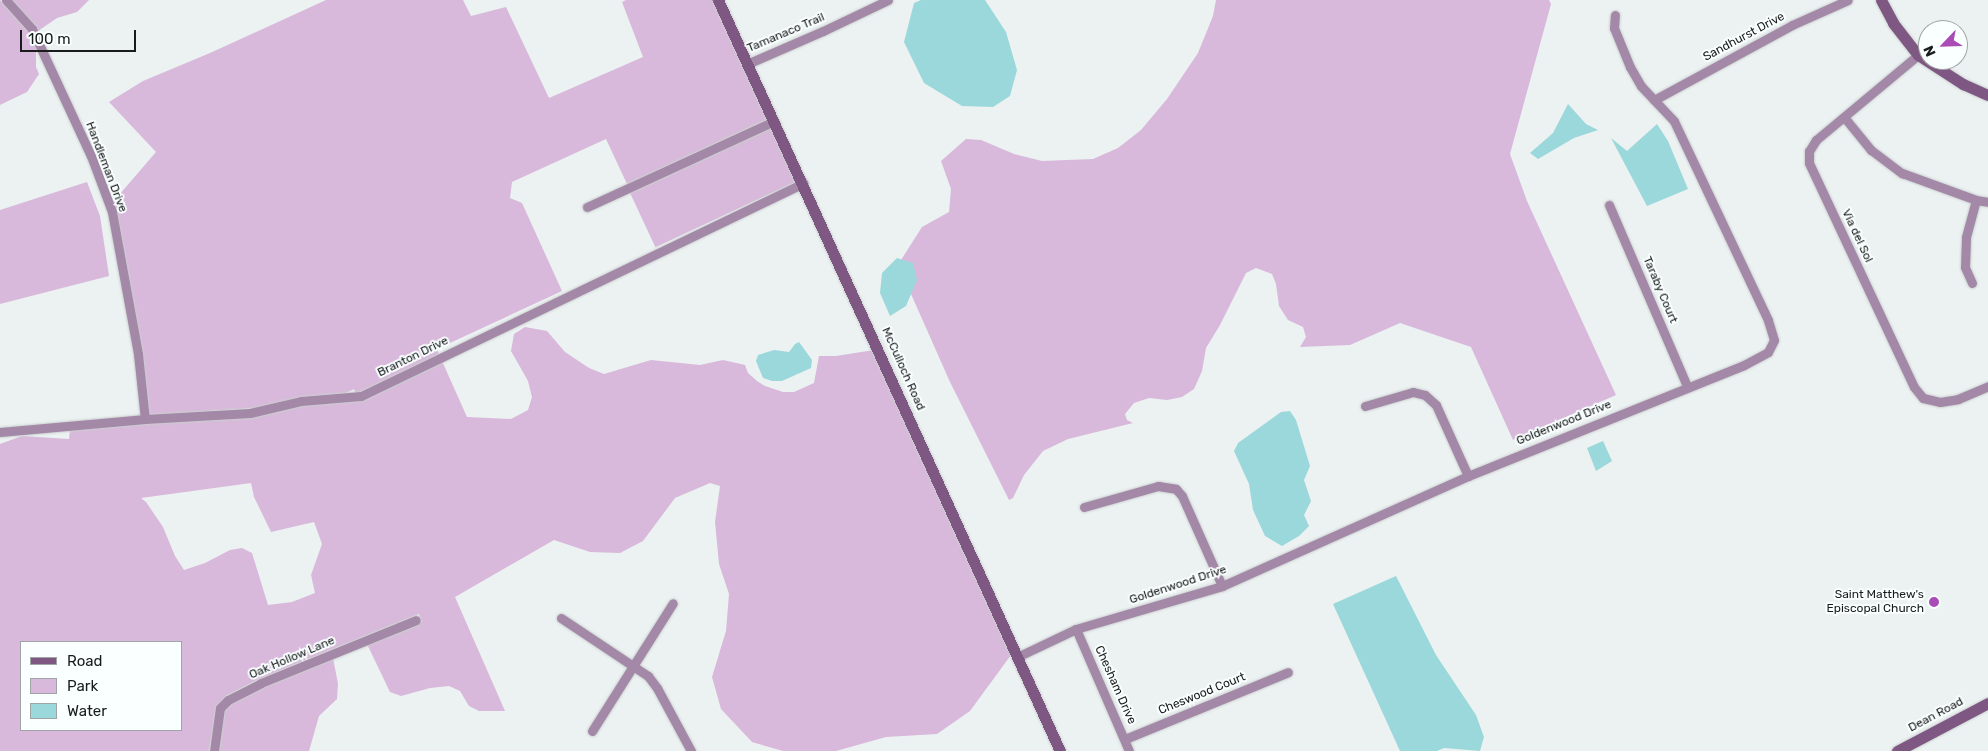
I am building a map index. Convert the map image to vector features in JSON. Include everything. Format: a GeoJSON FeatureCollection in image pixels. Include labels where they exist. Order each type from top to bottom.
{"type":"FeatureCollection","features":[{"type":"Feature","properties":{"kind":"street","name":"Handleman Drive"},"geometry":{"type":"LineString","coordinates":[[6,0],[32,29],[91,156],[112,212],[138,354],[145,419]]}},
{"type":"Feature","properties":{"kind":"street","name":"McCulloch Road"},"geometry":{"type":"LineString","coordinates":[[718,0],[803,183],[1060,751]]}},
{"type":"Feature","properties":{"kind":"street","name":"Tamanaco Trail"},"geometry":{"type":"LineString","coordinates":[[747,64],[823,32],[888,0]]}},
{"type":"Feature","properties":{"kind":"street","name":"Sandhurst Drive"},"geometry":{"type":"LineString","coordinates":[[1654,100],[1792,25],[1848,0]]}},
{"type":"Feature","properties":{"kind":"street"},"geometry":{"type":"LineString","coordinates":[[1881,0],[1894,23],[1918,55]]}},
{"type":"Feature","properties":{"kind":"street","name":"Goldenwood Drive"},"geometry":{"type":"LineString","coordinates":[[1017,656],[1076,629],[1222,586],[1468,476],[1687,386],[1744,365],[1768,352],[1774,340],[1768,320],[1674,121],[1641,86],[1630,67],[1614,28],[1614,15]]}},
{"type":"Feature","properties":{"kind":"street","name":"Via del Sol"},"geometry":{"type":"LineString","coordinates":[[1918,55],[1816,140],[1809,151],[1809,163],[1914,387],[1924,398],[1940,402],[1958,399],[1988,386]]}},
{"type":"Feature","properties":{"kind":"street"},"geometry":{"type":"LineString","coordinates":[[1941,70],[1963,84],[1988,94]]}},
{"type":"Feature","properties":{"kind":"street"},"geometry":{"type":"LineString","coordinates":[[1844,117],[1871,150],[1902,173],[1976,200],[1988,202]]}},
{"type":"Feature","properties":{"kind":"street"},"geometry":{"type":"LineString","coordinates":[[587,207],[774,121]]}},
{"type":"Feature","properties":{"kind":"street","name":"Branton Drive"},"geometry":{"type":"LineString","coordinates":[[0,432],[145,419],[250,413],[301,401],[361,396],[803,183]]}},
{"type":"Feature","properties":{"kind":"street"},"geometry":{"type":"LineString","coordinates":[[1972,283],[1965,267],[1966,237],[1976,200]]}},
{"type":"Feature","properties":{"kind":"street","name":"Taraby Court"},"geometry":{"type":"LineString","coordinates":[[1609,204],[1687,386]]}},
{"type":"Feature","properties":{"kind":"street"},"geometry":{"type":"LineString","coordinates":[[1365,406],[1413,392],[1425,395],[1436,405],[1468,476]]}},
{"type":"Feature","properties":{"kind":"street"},"geometry":{"type":"LineString","coordinates":[[1084,507],[1158,486],[1176,489],[1182,496],[1222,586]]}},
{"type":"Feature","properties":{"kind":"street"},"geometry":{"type":"LineString","coordinates":[[592,731],[673,603]]}},
{"type":"Feature","properties":{"kind":"street"},"geometry":{"type":"LineString","coordinates":[[561,618],[648,676],[658,688],[691,751]]}},
{"type":"Feature","properties":{"kind":"street","name":"Oak Hollow Lane"},"geometry":{"type":"LineString","coordinates":[[214,751],[220,708],[228,700],[261,683],[416,620]]}},
{"type":"Feature","properties":{"kind":"street","name":"Chesham Drive"},"geometry":{"type":"LineString","coordinates":[[1076,629],[1129,751]]}},
{"type":"Feature","properties":{"kind":"street","name":"Cheswood Court"},"geometry":{"type":"LineString","coordinates":[[1125,739],[1288,672]]}},
{"type":"Feature","properties":{"kind":"street","name":"Dean Road"},"geometry":{"type":"LineString","coordinates":[[1897,751],[1988,703]]}},
{"type":"Feature","properties":{"kind":"green space"},"geometry":{"type":"Polygon","coordinates":[[[0,0],[28,31],[36,48],[36,67],[39,74],[27,92],[0,105],[0,0]]]}},
{"type":"Feature","properties":{"kind":"green space"},"geometry":{"type":"Polygon","coordinates":[[[12,0],[89,0],[77,12],[57,18],[38,31],[12,0]]]}},
{"type":"Feature","properties":{"kind":"green space"},"geometry":{"type":"Polygon","coordinates":[[[326,0],[463,0],[471,16],[506,7],[549,98],[643,57],[622,2],[626,0],[713,0],[768,119],[627,184],[606,139],[512,182],[510,198],[522,203],[562,291],[437,349],[439,354],[360,392],[355,392],[354,389],[346,393],[300,397],[254,408],[149,415],[142,353],[113,202],[156,152],[109,102],[143,81],[210,53],[326,0]]]}},
{"type":"Feature","properties":{"kind":"green space"},"geometry":{"type":"Polygon","coordinates":[[[1216,0],[1549,0],[1551,4],[1510,154],[1527,201],[1616,395],[1513,440],[1471,347],[1400,323],[1350,345],[1300,347],[1306,337],[1303,327],[1288,320],[1279,306],[1276,284],[1272,274],[1256,268],[1246,273],[1220,325],[1206,348],[1202,371],[1194,389],[1182,397],[1167,400],[1149,398],[1134,403],[1125,414],[1127,420],[1133,423],[1068,439],[1043,451],[1024,475],[1013,498],[1009,500],[950,382],[907,285],[901,260],[922,227],[949,212],[951,189],[941,161],[966,139],[981,140],[1014,154],[1042,161],[1093,159],[1118,148],[1141,130],[1167,99],[1198,53],[1213,16],[1216,0]]]}},
{"type":"Feature","properties":{"kind":"green space"},"geometry":{"type":"Polygon","coordinates":[[[771,126],[797,181],[655,247],[630,192],[771,126]]]}},
{"type":"Feature","properties":{"kind":"green space"},"geometry":{"type":"Polygon","coordinates":[[[87,182],[100,216],[109,276],[0,304],[0,210],[87,182]]]}},
{"type":"Feature","properties":{"kind":"green space"},"geometry":{"type":"Polygon","coordinates":[[[525,327],[547,331],[565,352],[589,368],[604,374],[651,360],[700,365],[723,360],[745,365],[748,373],[765,386],[783,392],[794,392],[814,383],[819,356],[836,356],[874,350],[1011,655],[970,711],[937,734],[886,737],[836,751],[783,751],[752,742],[721,709],[712,677],[726,631],[729,594],[719,564],[715,522],[720,486],[710,483],[675,498],[643,541],[620,553],[590,552],[554,540],[455,597],[505,711],[479,711],[469,706],[460,691],[449,686],[430,688],[401,696],[390,692],[367,644],[422,622],[419,614],[259,679],[226,696],[213,730],[209,751],[0,751],[0,444],[22,436],[69,439],[70,430],[361,400],[442,361],[467,417],[511,419],[528,410],[532,397],[528,381],[511,351],[514,334],[525,327]],[[251,483],[141,498],[146,502],[163,527],[175,556],[184,570],[205,563],[230,550],[242,548],[252,553],[268,605],[292,602],[315,593],[311,575],[322,544],[314,522],[271,532],[254,497],[251,483]]]}},
{"type":"Feature","properties":{"kind":"green space"},"geometry":{"type":"Polygon","coordinates":[[[333,658],[338,684],[337,699],[319,716],[309,751],[218,751],[225,709],[231,703],[263,686],[333,658]]]}},
{"type":"Feature","properties":{"kind":"water"},"geometry":{"type":"Polygon","coordinates":[[[921,0],[985,0],[1006,32],[1017,70],[1010,96],[993,107],[962,106],[924,83],[904,42],[914,3],[921,0]]]}},
{"type":"Feature","properties":{"kind":"water"},"geometry":{"type":"Polygon","coordinates":[[[1568,104],[1586,124],[1598,130],[1574,138],[1538,159],[1530,153],[1553,133],[1568,104]]]}},
{"type":"Feature","properties":{"kind":"water"},"geometry":{"type":"Polygon","coordinates":[[[1657,124],[1668,141],[1688,189],[1647,206],[1611,138],[1627,151],[1657,124]]]}},
{"type":"Feature","properties":{"kind":"water"},"geometry":{"type":"Polygon","coordinates":[[[897,258],[913,263],[917,280],[906,306],[890,316],[880,293],[882,273],[897,258]]]}},
{"type":"Feature","properties":{"kind":"water"},"geometry":{"type":"Polygon","coordinates":[[[799,342],[812,360],[811,368],[782,381],[772,381],[763,378],[756,361],[758,355],[774,350],[789,352],[799,342]]]}},
{"type":"Feature","properties":{"kind":"water"},"geometry":{"type":"Polygon","coordinates":[[[1290,411],[1296,420],[1310,466],[1304,480],[1311,501],[1304,515],[1309,526],[1299,536],[1282,546],[1265,536],[1253,510],[1249,484],[1234,451],[1238,443],[1281,412],[1290,411]]]}},
{"type":"Feature","properties":{"kind":"water"},"geometry":{"type":"Polygon","coordinates":[[[1603,441],[1612,461],[1596,471],[1587,448],[1603,441]]]}},
{"type":"Feature","properties":{"kind":"water"},"geometry":{"type":"Polygon","coordinates":[[[1396,576],[1436,655],[1476,715],[1484,737],[1480,751],[1444,748],[1437,751],[1400,751],[1333,604],[1396,576]]]}},
{"type":"Feature","properties":{"kind":"place","name":"Saint Matthew's Episcopal Church"},"geometry":{"type":"Point","coordinates":[1934,602]}}]}
